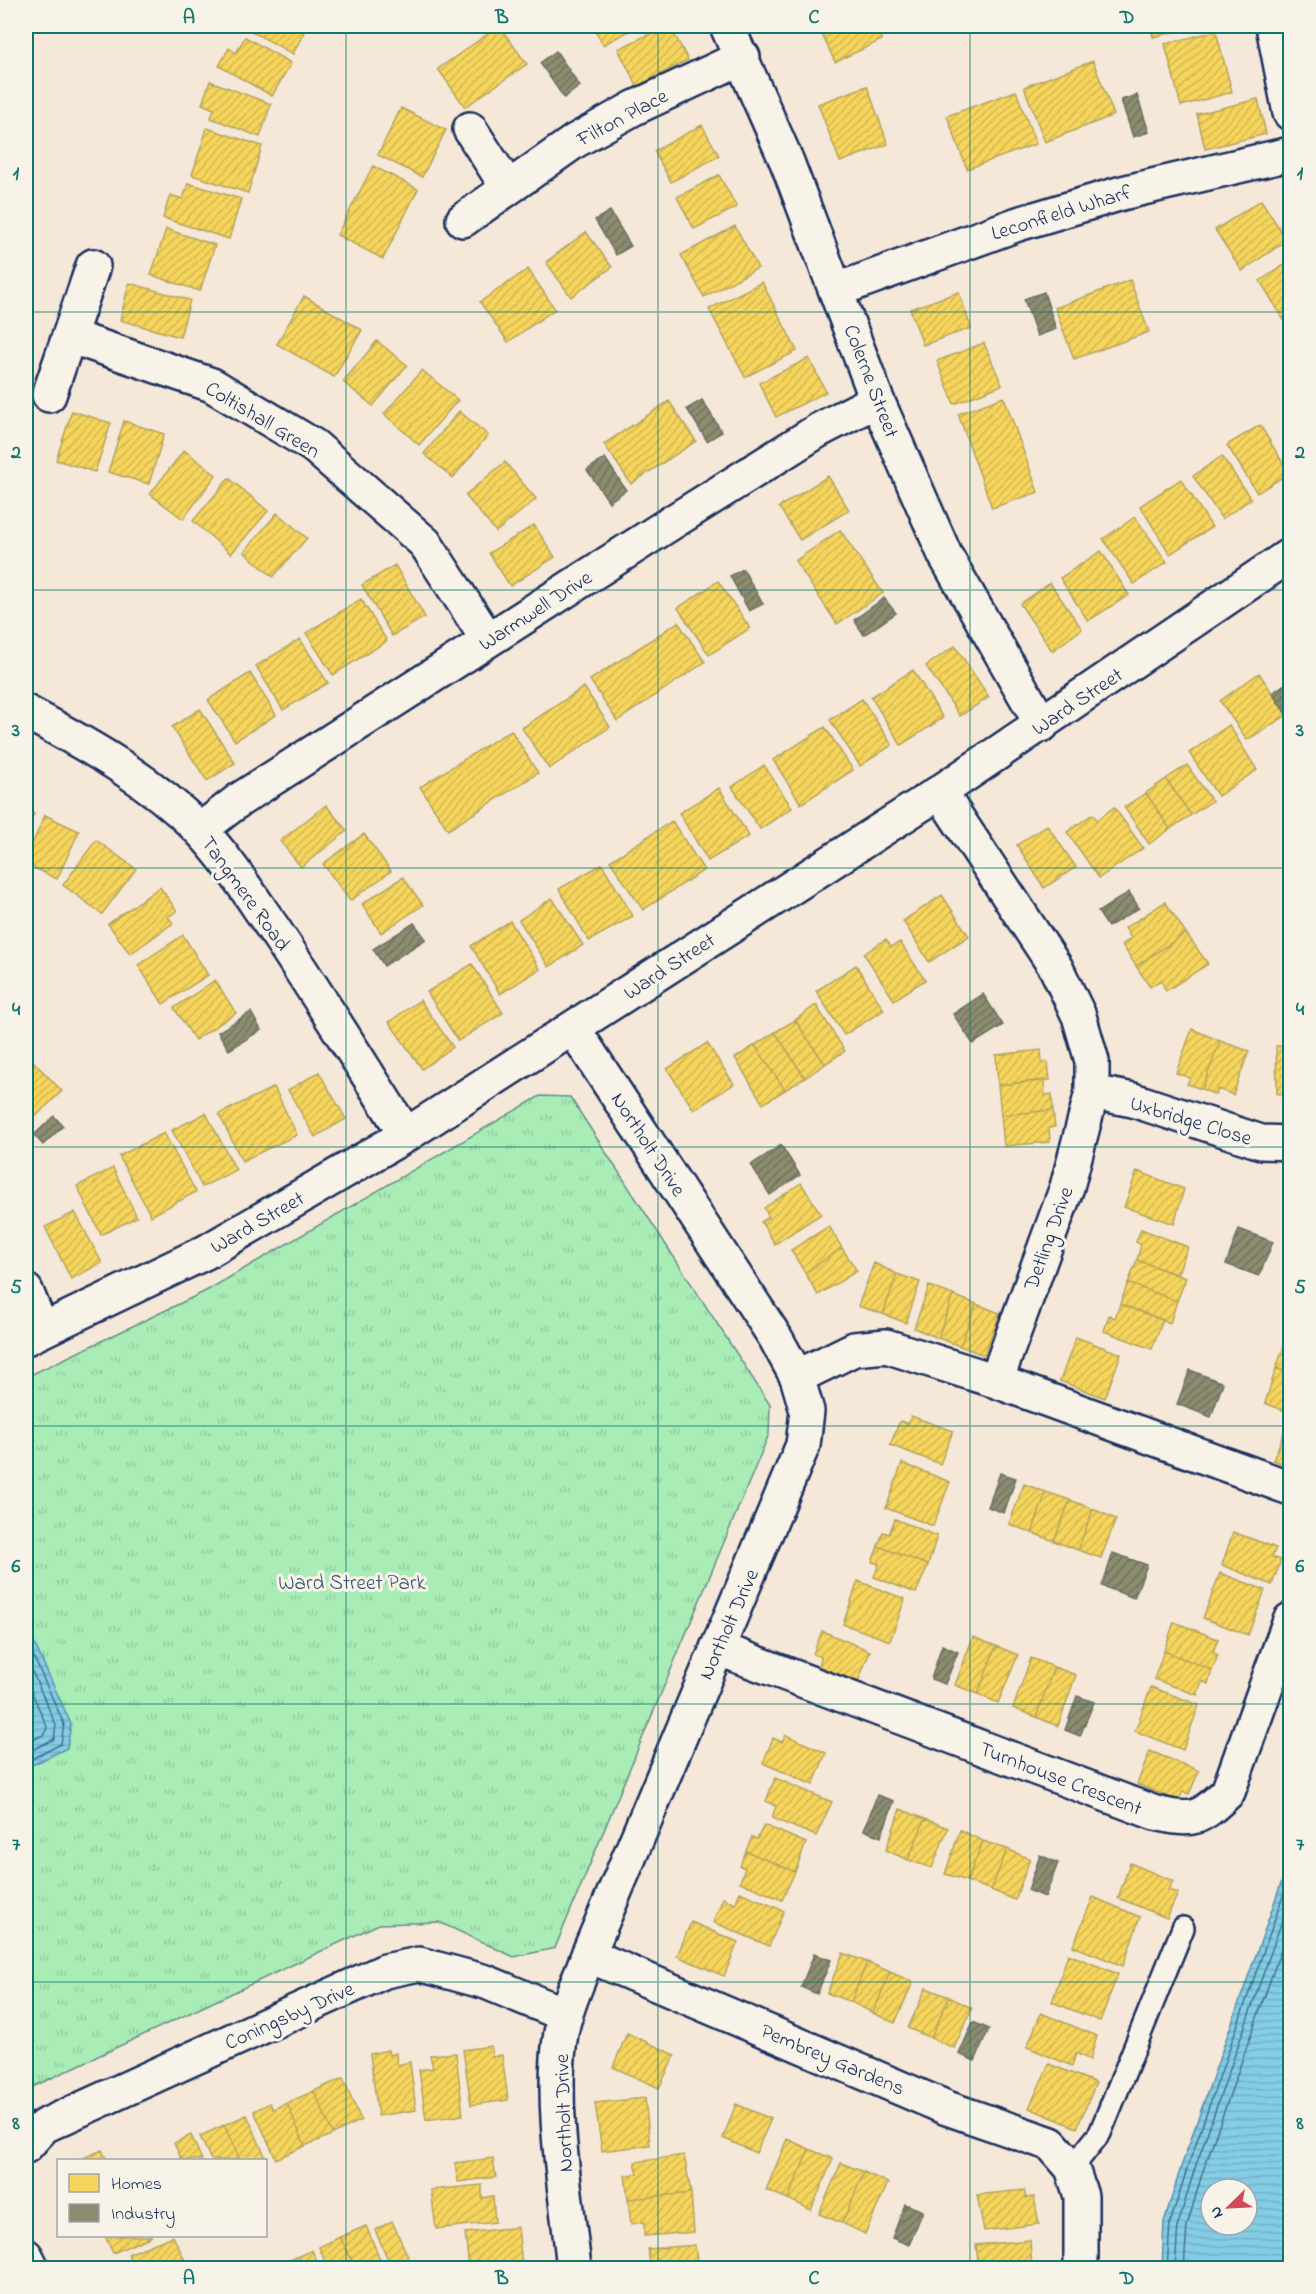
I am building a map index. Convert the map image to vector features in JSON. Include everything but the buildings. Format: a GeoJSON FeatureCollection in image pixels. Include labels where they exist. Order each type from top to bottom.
{"type":"FeatureCollection","features":[{"type":"Feature","properties":{"kind":"street","name":"Colerne Street"},"geometry":{"type":"LineString","coordinates":[[727,26],[743,57],[837,290],[878,400],[945,555],[1042,725]]}},
{"type":"Feature","properties":{"kind":"street"},"geometry":{"type":"LineString","coordinates":[[1273,26],[1290,113]]}},
{"type":"Feature","properties":{"kind":"street","name":"Filton Place"},"geometry":{"type":"LineString","coordinates":[[463,220],[575,141],[634,108],[743,57]]}},
{"type":"Feature","properties":{"kind":"street"},"geometry":{"type":"LineString","coordinates":[[470,129],[508,188]]}},
{"type":"Feature","properties":{"kind":"street","name":"Leconfield Wharf"},"geometry":{"type":"LineString","coordinates":[[837,290],[1018,224],[1122,193],[1290,154]]}},
{"type":"Feature","properties":{"kind":"street"},"geometry":{"type":"LineString","coordinates":[[49,395],[93,266]]}},
{"type":"Feature","properties":{"kind":"street","name":"Coltishall Green"},"geometry":{"type":"LineString","coordinates":[[69,336],[212,385],[314,446],[425,543],[488,640]]}},
{"type":"Feature","properties":{"kind":"street","name":"Warmwell Drive"},"geometry":{"type":"LineString","coordinates":[[200,830],[239,800],[819,430],[878,400]]}},
{"type":"Feature","properties":{"kind":"street","name":"Ward Street"},"geometry":{"type":"LineString","coordinates":[[34,1334],[206,1252],[406,1135],[940,792],[1290,555]]}},
{"type":"Feature","properties":{"kind":"street","name":"Tangmere Road"},"geometry":{"type":"LineString","coordinates":[[26,712],[81,741],[146,783],[200,830],[253,898],[406,1135]]}},
{"type":"Feature","properties":{"kind":"street","name":"Detling Drive"},"geometry":{"type":"LineString","coordinates":[[940,792],[1056,968],[1079,1016],[1092,1060],[1092,1092],[1067,1187],[996,1381]]}},
{"type":"Feature","properties":{"kind":"street","name":"Northolt Drive"},"geometry":{"type":"LineString","coordinates":[[573,1028],[775,1337],[797,1377],[807,1411],[803,1445],[588,1955],[566,2015],[561,2034],[558,2075],[560,2131],[574,2268]]}},
{"type":"Feature","properties":{"kind":"street","name":"Uxbridge Close"},"geometry":{"type":"LineString","coordinates":[[1092,1092],[1133,1100],[1261,1142],[1290,1143]]}},
{"type":"Feature","properties":{"kind":"street"},"geometry":{"type":"LineString","coordinates":[[26,1291],[34,1334]]}},
{"type":"Feature","properties":{"kind":"street"},"geometry":{"type":"LineString","coordinates":[[797,1377],[854,1348],[886,1346],[996,1381],[1290,1488]]}},
{"type":"Feature","properties":{"kind":"street","name":"Turnhouse Crescent"},"geometry":{"type":"LineString","coordinates":[[717,1648],[1155,1813],[1185,1820],[1206,1813],[1228,1792],[1290,1620]]}},
{"type":"Feature","properties":{"kind":"street","name":"Pembrey Gardens"},"geometry":{"type":"LineString","coordinates":[[588,1955],[947,2108],[1051,2144],[1072,2168],[1081,2196],[1081,2268]]}},
{"type":"Feature","properties":{"kind":"street","name":"Coningsby Drive"},"geometry":{"type":"LineString","coordinates":[[26,2146],[45,2126],[385,1971],[419,1964],[486,1982],[566,2015]]}},
{"type":"Feature","properties":{"kind":"street"},"geometry":{"type":"LineString","coordinates":[[26,2256],[32,2268]]}},
{"type":"Feature","properties":{"kind":"lane"},"geometry":{"type":"LineString","coordinates":[[1072,2168],[1100,2133],[1183,1928]]}},
{"type":"Feature","properties":{"kind":"green space","name":"Ward Street Park"},"geometry":{"type":"Polygon","coordinates":[[[540,1096],[570,1097],[770,1405],[769,1434],[555,1948],[514,1957],[439,1922],[379,1924],[26,2090],[26,1377],[206,1291],[540,1096]]]}},
{"type":"Feature","properties":{"kind":"water"},"geometry":{"type":"Polygon","coordinates":[[[26,1625],[71,1724],[67,1748],[26,1768],[26,1625]]]}},
{"type":"Feature","properties":{"kind":"water"},"geometry":{"type":"Polygon","coordinates":[[[1290,1858],[1290,2268],[1162,2268],[1164,2222],[1181,2167],[1290,1858]]]}}]}
